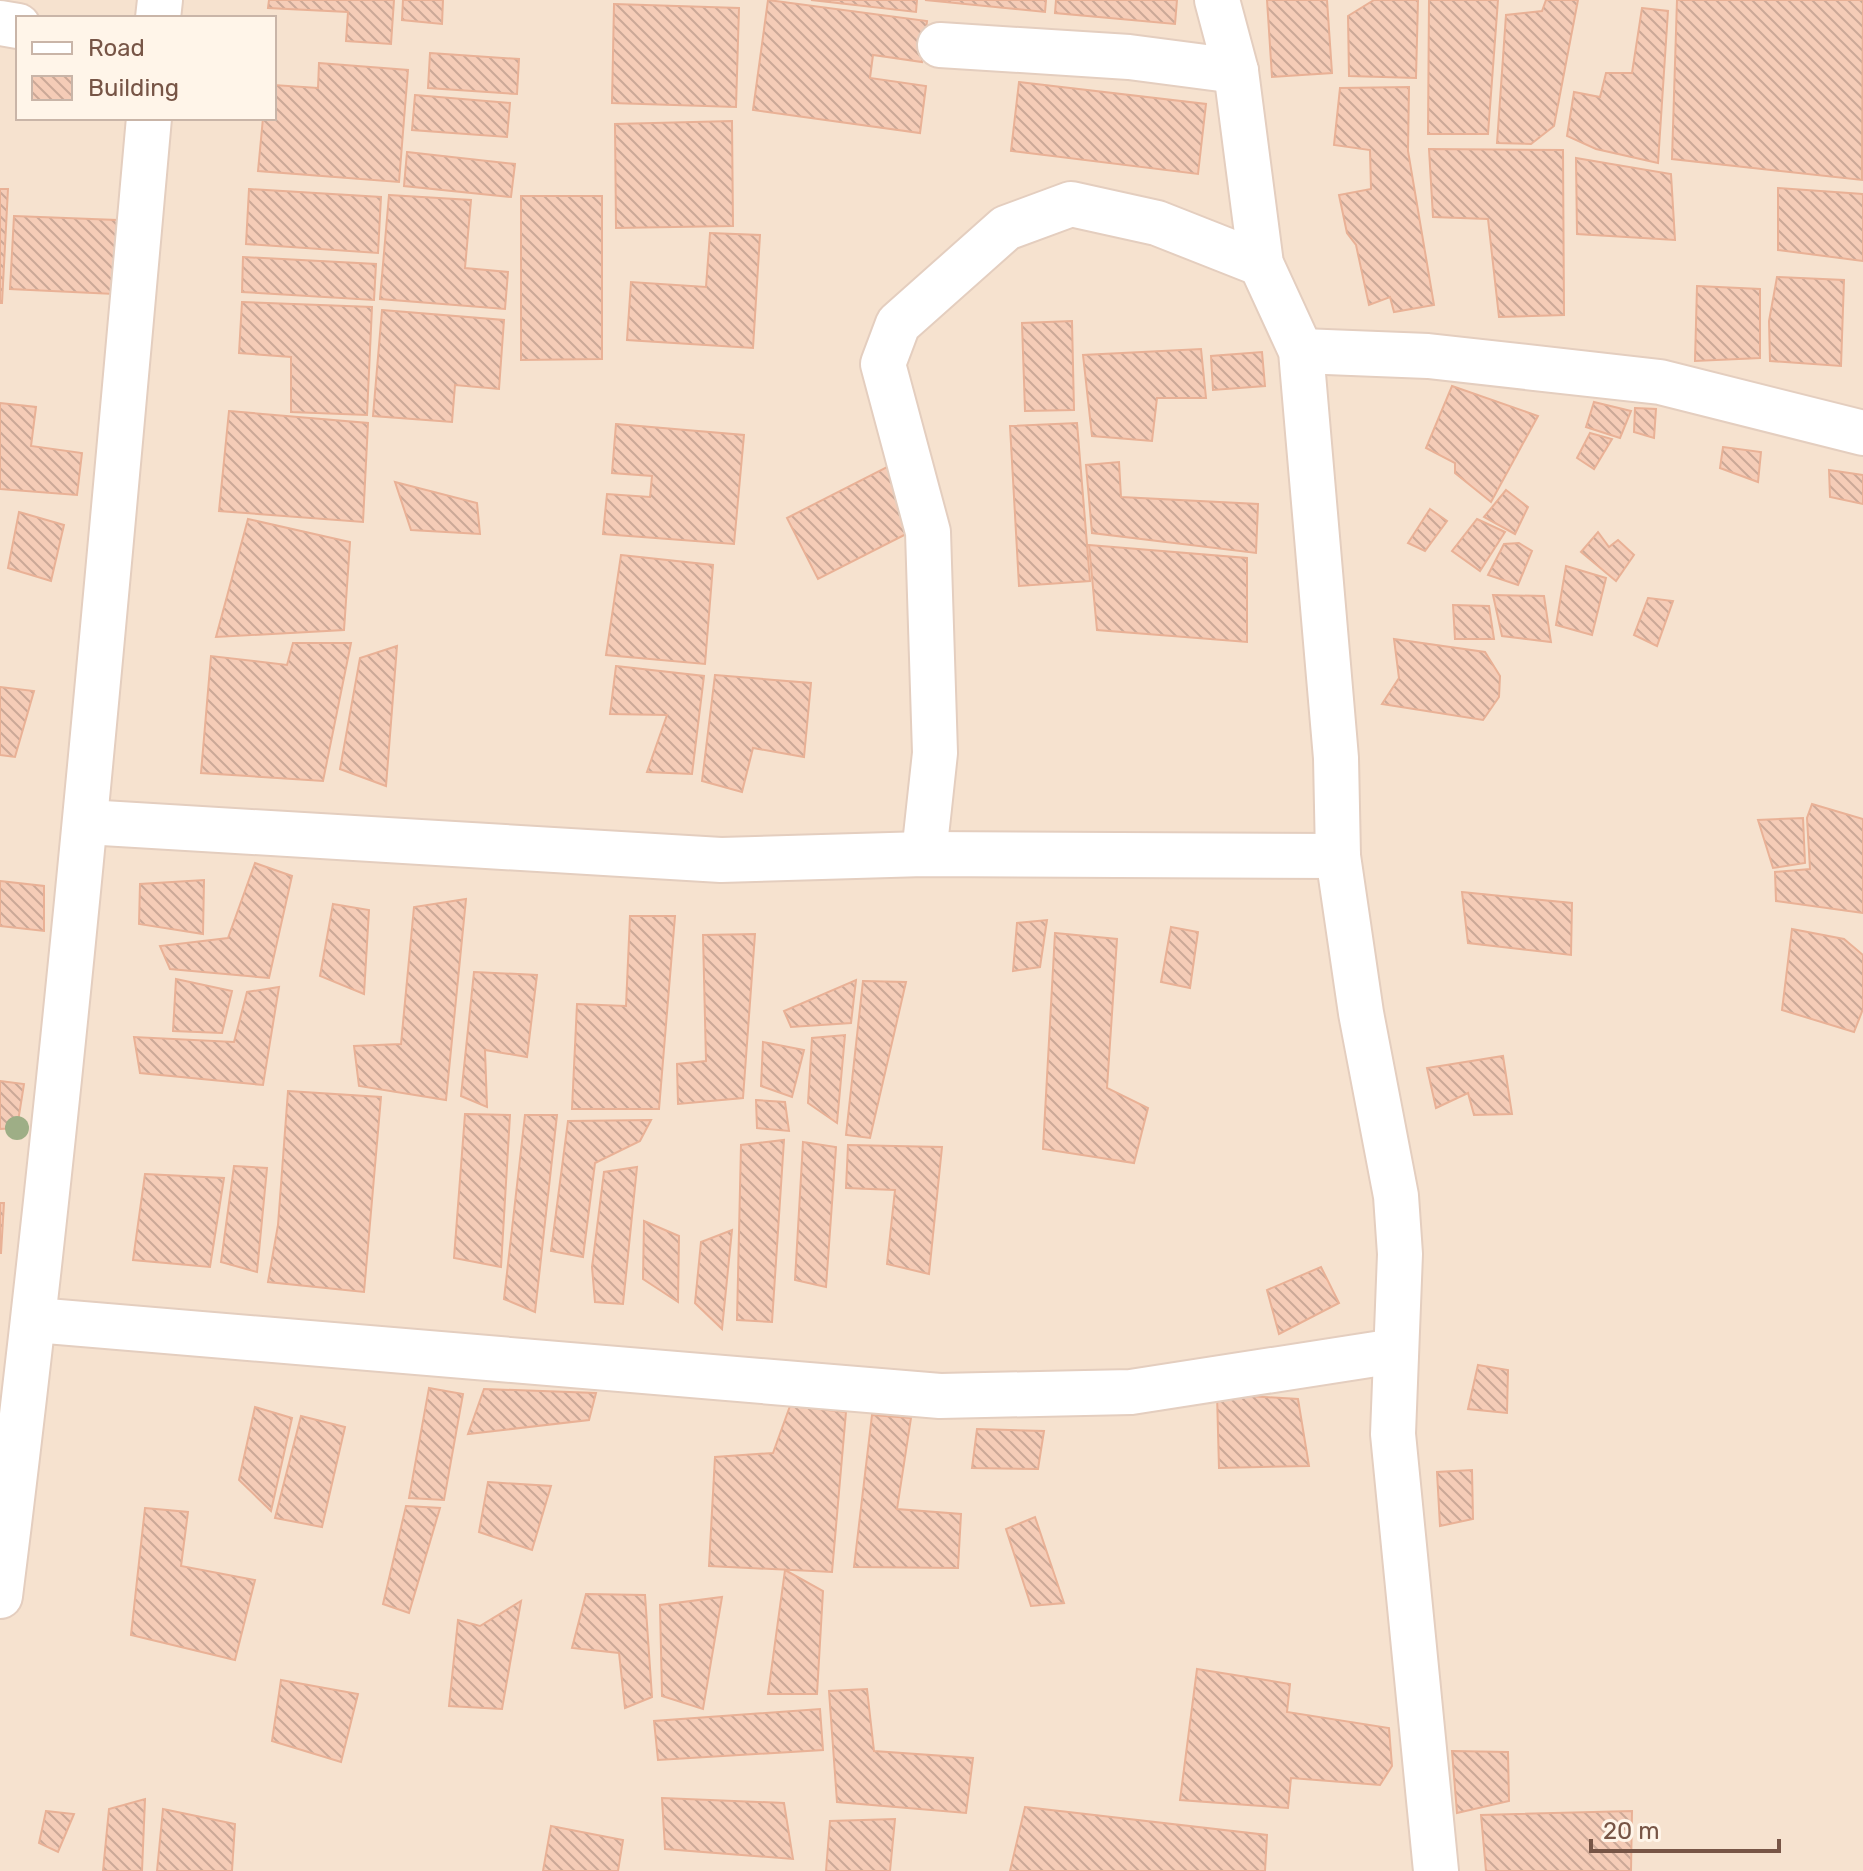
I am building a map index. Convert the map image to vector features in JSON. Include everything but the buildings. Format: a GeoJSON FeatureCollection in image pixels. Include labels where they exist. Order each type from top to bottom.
{"type":"FeatureCollection","features":[{"type":"Feature","properties":{"kind":"street"},"geometry":{"type":"LineString","coordinates":[[1217,0],[1236,71],[1261,264],[1301,351],[1336,758],[1338,856],[1361,1013],[1396,1196],[1400,1254],[1393,1434],[1436,1871]]}},
{"type":"Feature","properties":{"kind":"street"},"geometry":{"type":"LineString","coordinates":[[940,45],[1129,57],[1236,71]]}},
{"type":"Feature","properties":{"kind":"street"},"geometry":{"type":"LineString","coordinates":[[0,1596],[35,1320],[86,822],[149,120]]}},
{"type":"Feature","properties":{"kind":"street"},"geometry":{"type":"LineString","coordinates":[[924,854],[935,753],[928,532],[883,364],[898,324],[1006,228],[1071,204],[1157,223],[1261,264]]}},
{"type":"Feature","properties":{"kind":"street"},"geometry":{"type":"LineString","coordinates":[[1301,351],[1428,356],[1660,382],[1863,433]]}},
{"type":"Feature","properties":{"kind":"street"},"geometry":{"type":"LineString","coordinates":[[86,822],[721,860],[924,854],[1338,856]]}},
{"type":"Feature","properties":{"kind":"street"},"geometry":{"type":"LineString","coordinates":[[35,1320],[940,1396],[1131,1392],[1395,1351]]}},
{"type":"Feature","properties":{"kind":"shaded area"},"geometry":{"type":"Polygon","coordinates":[[[0,0],[1863,0],[1863,1871],[0,1871],[0,0]]]}}]}
